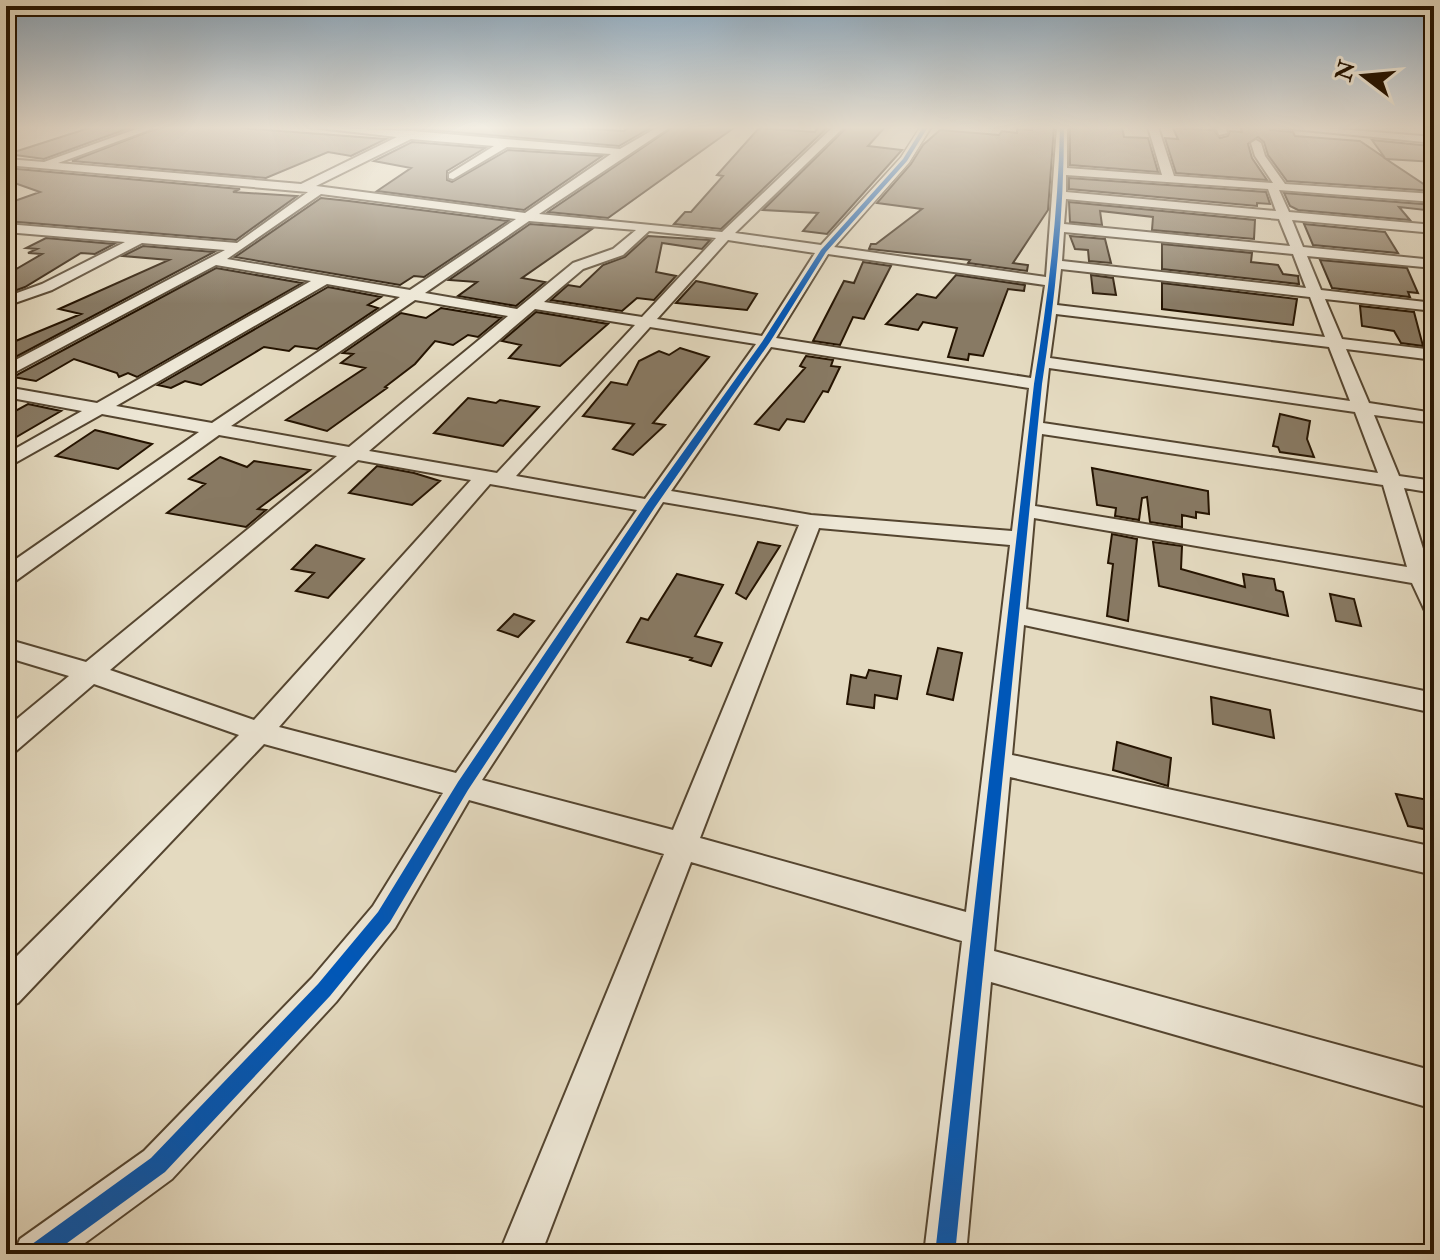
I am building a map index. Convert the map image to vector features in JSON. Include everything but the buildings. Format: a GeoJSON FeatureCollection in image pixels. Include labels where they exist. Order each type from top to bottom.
{"type":"FeatureCollection","features":[{"type":"Feature","properties":{"kind":"street"},"geometry":{"type":"LineString","coordinates":[[277,186],[529,217],[725,236],[823,251],[1434,307]]}},
{"type":"Feature","properties":{"kind":"street"},"geometry":{"type":"LineString","coordinates":[[303,188],[307,186]]}},
{"type":"Feature","properties":{"kind":"street"},"geometry":{"type":"LineString","coordinates":[[6,577],[214,430],[574,186]]}},
{"type":"Feature","properties":{"kind":"street"},"geometry":{"type":"LineString","coordinates":[[6,991],[259,732],[492,479],[648,321],[725,236],[778,186]]}},
{"type":"Feature","properties":{"kind":"street"},"geometry":{"type":"LineString","coordinates":[[35,1254],[158,1165],[324,990],[384,917],[463,786],[654,500],[766,342],[823,251],[882,186]]}},
{"type":"Feature","properties":{"kind":"street"},"geometry":{"type":"LineString","coordinates":[[945,1254],[1061,186]]}},
{"type":"Feature","properties":{"kind":"street"},"geometry":{"type":"LineString","coordinates":[[1081,186],[1284,215],[1434,229]]}},
{"type":"Feature","properties":{"kind":"street"},"geometry":{"type":"LineString","coordinates":[[1261,186],[1434,198]]}},
{"type":"Feature","properties":{"kind":"street"},"geometry":{"type":"LineString","coordinates":[[1277,187],[1284,215],[1391,480],[1427,578],[1434,607]]}},
{"type":"Feature","properties":{"kind":"street"},"geometry":{"type":"LineString","coordinates":[[6,372],[240,247],[319,190]]}},
{"type":"Feature","properties":{"kind":"street"},"geometry":{"type":"LineString","coordinates":[[6,743],[354,455],[524,309],[580,264],[618,252],[647,227]]}},
{"type":"Feature","properties":{"kind":"street"},"geometry":{"type":"LineString","coordinates":[[1056,227],[1434,264]]}},
{"type":"Feature","properties":{"kind":"street"},"geometry":{"type":"LineString","coordinates":[[6,228],[240,247]]}},
{"type":"Feature","properties":{"kind":"street"},"geometry":{"type":"LineString","coordinates":[[6,302],[47,287],[144,237]]}},
{"type":"Feature","properties":{"kind":"street"},"geometry":{"type":"LineString","coordinates":[[213,261],[415,295],[648,321],[766,342],[1434,418]]}},
{"type":"Feature","properties":{"kind":"street"},"geometry":{"type":"LineString","coordinates":[[6,462],[325,279]]}},
{"type":"Feature","properties":{"kind":"street"},"geometry":{"type":"LineString","coordinates":[[1047,308],[1434,355]]}},
{"type":"Feature","properties":{"kind":"street"},"geometry":{"type":"LineString","coordinates":[[6,392],[492,479],[811,521],[1022,539]]}},
{"type":"Feature","properties":{"kind":"street"},"geometry":{"type":"LineString","coordinates":[[1035,427],[1434,487]]}},
{"type":"Feature","properties":{"kind":"street"},"geometry":{"type":"LineString","coordinates":[[1025,510],[1427,578]]}},
{"type":"Feature","properties":{"kind":"street"},"geometry":{"type":"LineString","coordinates":[[520,1254],[811,521]]}},
{"type":"Feature","properties":{"kind":"street"},"geometry":{"type":"LineString","coordinates":[[1014,615],[1434,703]]}},
{"type":"Feature","properties":{"kind":"street"},"geometry":{"type":"LineString","coordinates":[[6,648],[91,673],[259,732],[683,846],[979,946],[1434,1090]]}},
{"type":"Feature","properties":{"kind":"street"},"geometry":{"type":"LineString","coordinates":[[999,763],[1434,861]]}},
{"type":"Feature","properties":{"kind":"cycle path"},"geometry":{"type":"LineString","coordinates":[[35,1254],[158,1165],[324,990],[384,917],[463,786],[650,506],[766,342],[823,251],[882,186]]}},
{"type":"Feature","properties":{"kind":"cycle path"},"geometry":{"type":"LineString","coordinates":[[945,1254],[1060,186]]}}]}
